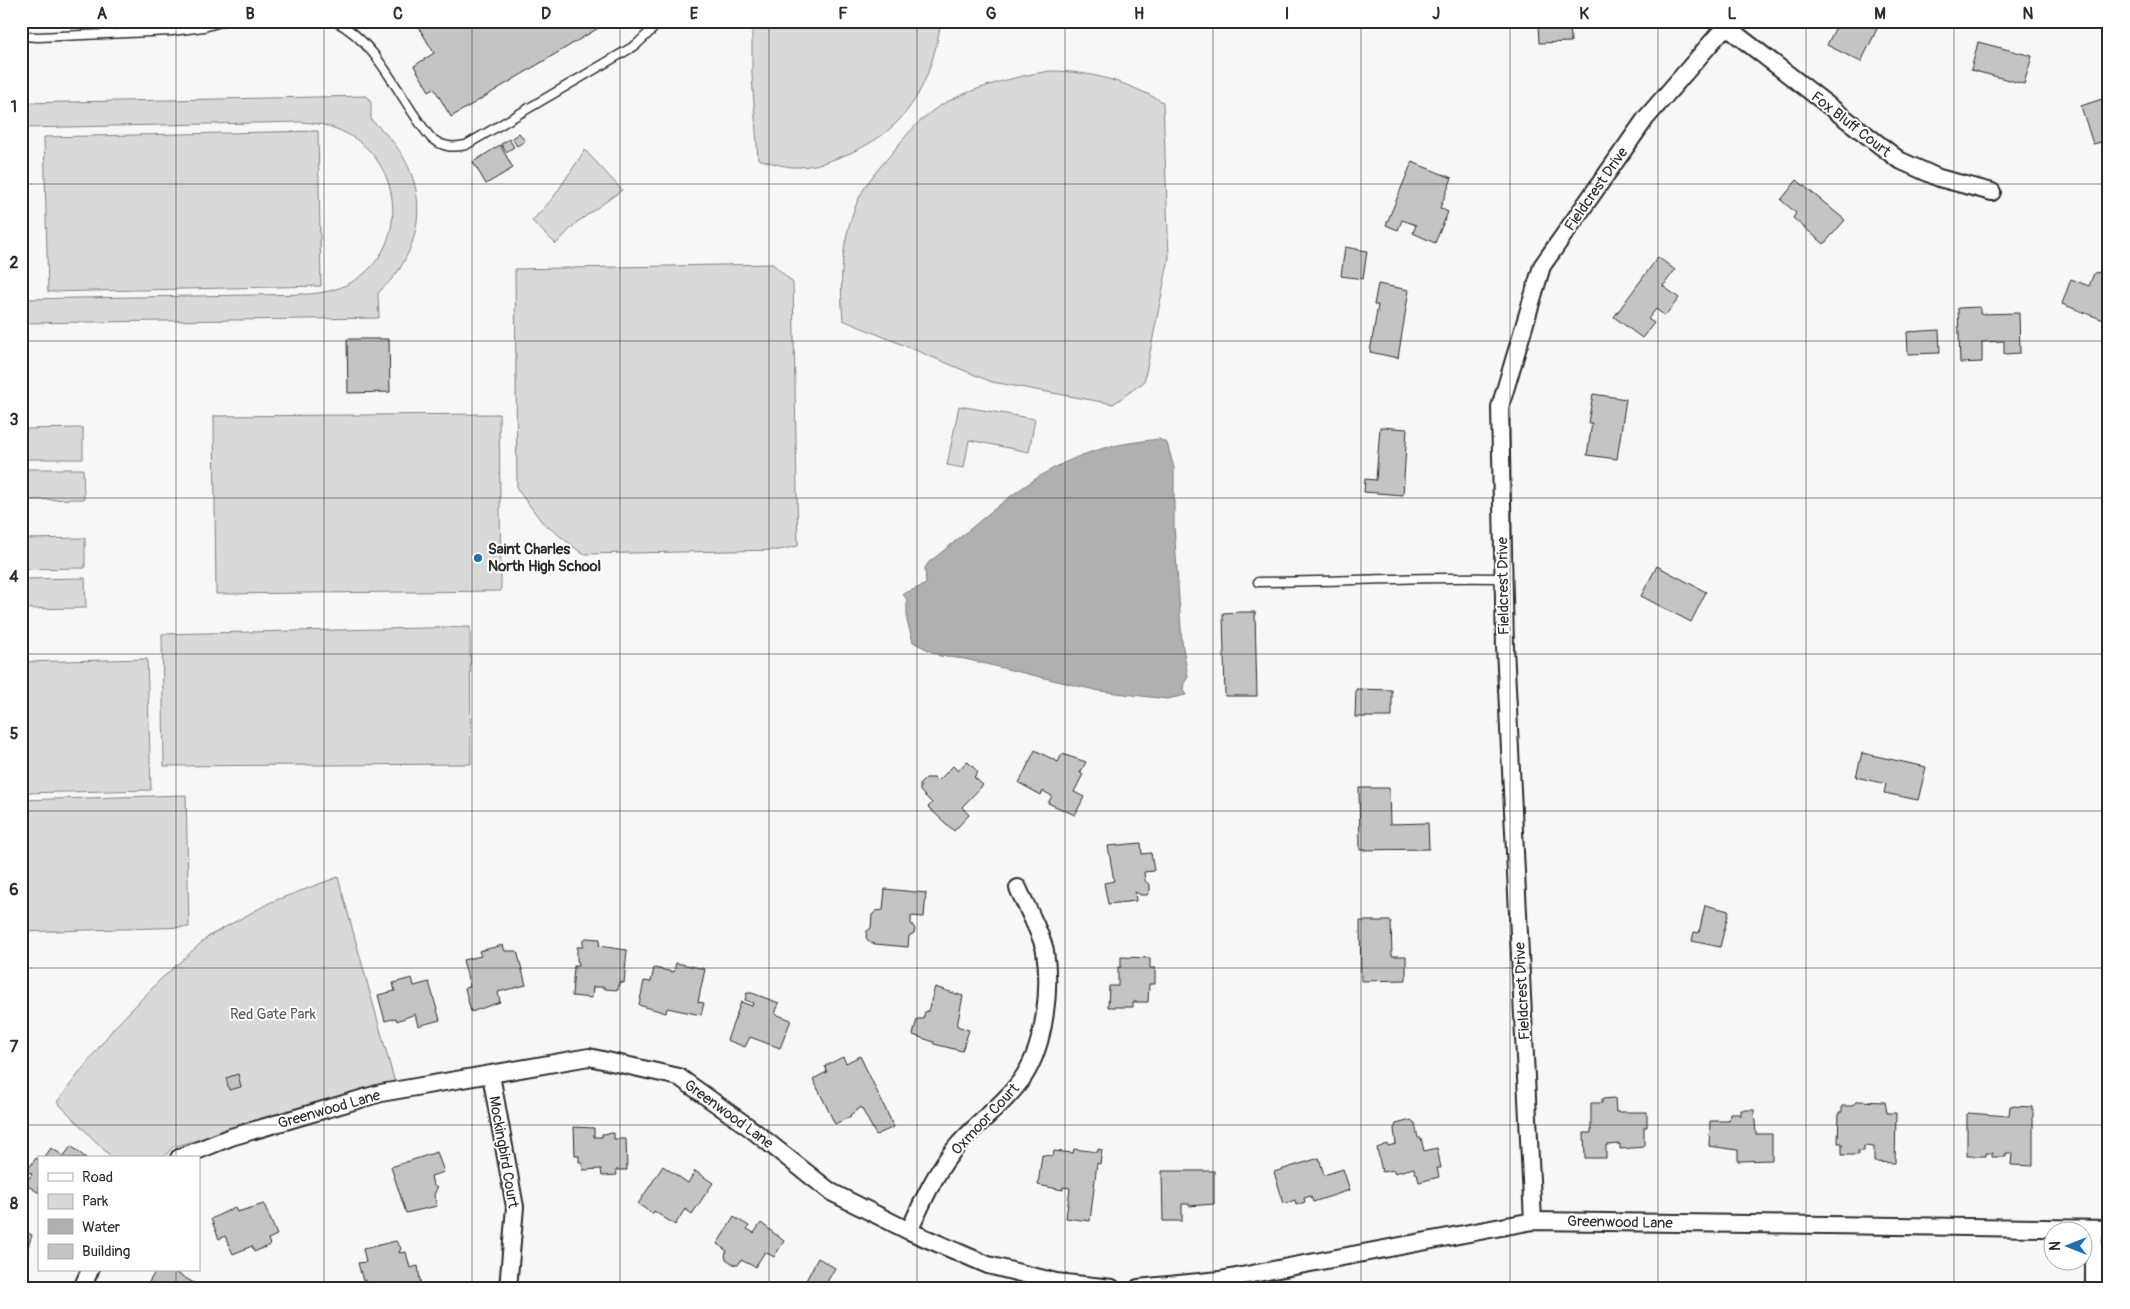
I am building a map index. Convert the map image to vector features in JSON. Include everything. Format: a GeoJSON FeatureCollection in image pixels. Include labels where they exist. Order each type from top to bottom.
{"type":"FeatureCollection","features":[{"type":"Feature","properties":{"kind":"street","name":"Fox Bluff Court"},"geometry":{"type":"LineString","coordinates":[[1725,23],[1899,160],[1939,178],[1992,192]]}},
{"type":"Feature","properties":{"kind":"street","name":"Fieldcrest Drive"},"geometry":{"type":"LineString","coordinates":[[1533,1221],[1505,656],[1500,407],[1542,266],[1646,118],[1725,23]]}},
{"type":"Feature","properties":{"kind":"street","name":"Oxmoor Court"},"geometry":{"type":"LineString","coordinates":[[909,1230],[932,1181],[958,1145],[993,1112],[1024,1076],[1040,1041],[1047,996],[1045,949],[1018,888]]}},
{"type":"Feature","properties":{"kind":"street","name":"Greenwood Lane"},"geometry":{"type":"LineString","coordinates":[[184,1156],[231,1137],[381,1093],[589,1058],[679,1077],[750,1128],[831,1192],[909,1230],[988,1265],[1056,1285],[1112,1288]]}},
{"type":"Feature","properties":{"kind":"street","name":"Mockingbird Court"},"geometry":{"type":"LineString","coordinates":[[491,1075],[516,1207],[508,1288]]}},
{"type":"Feature","properties":{"kind":"street","name":"Greenwood Lane"},"geometry":{"type":"LineString","coordinates":[[1138,1288],[1220,1280],[1533,1221],[2101,1229]]}},
{"type":"Feature","properties":{"kind":"street"},"geometry":{"type":"LineString","coordinates":[[2094,1288],[2101,1229]]}},
{"type":"Feature","properties":{"kind":"street"},"geometry":{"type":"LineString","coordinates":[[82,1288],[89,1272]]}},
{"type":"Feature","properties":{"kind":"lane"},"geometry":{"type":"LineString","coordinates":[[21,36],[38,37],[172,31],[204,27],[224,21]]}},
{"type":"Feature","properties":{"kind":"lane"},"geometry":{"type":"LineString","coordinates":[[334,21],[347,28],[369,48],[431,138],[440,145],[453,148],[466,145],[636,45],[661,21]]}},
{"type":"Feature","properties":{"kind":"lane"},"geometry":{"type":"LineString","coordinates":[[1258,582],[1328,582],[1440,576],[1503,578]]}},
{"type":"Feature","properties":{"kind":"green space"},"geometry":{"type":"Polygon","coordinates":[[[752,21],[941,21],[930,67],[922,87],[898,121],[882,135],[863,147],[840,157],[810,166],[792,167],[758,159],[752,76],[752,21]]]}},
{"type":"Feature","properties":{"kind":"green space"},"geometry":{"type":"Polygon","coordinates":[[[1050,71],[1080,73],[1108,79],[1122,83],[1163,102],[1169,258],[1144,382],[1113,404],[992,382],[843,320],[841,289],[843,256],[849,225],[860,196],[867,184],[902,140],[925,117],[950,100],[992,84],[1050,71]]]}},
{"type":"Feature","properties":{"kind":"green space"},"geometry":{"type":"Polygon","coordinates":[[[367,96],[371,103],[371,120],[387,135],[400,152],[410,170],[416,189],[418,209],[416,229],[410,250],[397,273],[378,293],[379,318],[21,323],[21,299],[309,294],[347,285],[373,265],[388,238],[393,207],[386,177],[369,150],[340,131],[301,122],[21,128],[21,103],[367,96]]]}},
{"type":"Feature","properties":{"kind":"green space"},"geometry":{"type":"Polygon","coordinates":[[[318,131],[321,286],[48,292],[44,137],[318,131]]]}},
{"type":"Feature","properties":{"kind":"green space"},"geometry":{"type":"Polygon","coordinates":[[[585,150],[622,190],[576,223],[556,244],[532,221],[553,198],[585,150]]]}},
{"type":"Feature","properties":{"kind":"green space"},"geometry":{"type":"Polygon","coordinates":[[[773,264],[793,283],[798,546],[779,550],[583,554],[542,522],[517,489],[515,269],[773,264]]]}},
{"type":"Feature","properties":{"kind":"green space"},"geometry":{"type":"Polygon","coordinates":[[[959,406],[1035,419],[1029,452],[969,440],[964,468],[947,465],[959,406]]]}},
{"type":"Feature","properties":{"kind":"green space"},"geometry":{"type":"Polygon","coordinates":[[[499,414],[501,591],[216,594],[214,416],[499,414]]]}},
{"type":"Feature","properties":{"kind":"green space"},"geometry":{"type":"Polygon","coordinates":[[[83,428],[83,459],[21,459],[21,429],[83,428]]]}},
{"type":"Feature","properties":{"kind":"green space"},"geometry":{"type":"Polygon","coordinates":[[[21,469],[83,469],[84,499],[21,500],[21,469]]]}},
{"type":"Feature","properties":{"kind":"green space"},"geometry":{"type":"Polygon","coordinates":[[[85,538],[85,568],[21,569],[21,539],[85,538]]]}},
{"type":"Feature","properties":{"kind":"green space"},"geometry":{"type":"Polygon","coordinates":[[[85,578],[86,608],[21,609],[21,579],[85,578]]]}},
{"type":"Feature","properties":{"kind":"green space"},"geometry":{"type":"Polygon","coordinates":[[[470,627],[471,764],[164,766],[162,634],[470,627]]]}},
{"type":"Feature","properties":{"kind":"green space"},"geometry":{"type":"Polygon","coordinates":[[[147,659],[151,790],[21,793],[21,662],[147,659]]]}},
{"type":"Feature","properties":{"kind":"green space"},"geometry":{"type":"Polygon","coordinates":[[[186,795],[189,927],[21,932],[21,800],[186,795]]]}},
{"type":"Feature","properties":{"kind":"green space","name":"Red Gate Park"},"geometry":{"type":"Polygon","coordinates":[[[338,877],[395,1083],[173,1147],[165,1156],[110,1156],[57,1102],[113,1029],[161,979],[209,936],[271,902],[338,877]]]}},
{"type":"Feature","properties":{"kind":"water"},"geometry":{"type":"Polygon","coordinates":[[[1159,439],[1167,443],[1174,468],[1174,526],[1182,642],[1188,677],[1184,683],[1183,690],[1186,695],[1167,699],[1099,691],[965,659],[940,656],[913,642],[907,621],[907,600],[903,594],[926,584],[925,568],[929,562],[1004,501],[1065,462],[1105,448],[1159,439]]]}},
{"type":"Feature","properties":{"kind":"building"},"geometry":{"type":"Polygon","coordinates":[[[415,21],[610,21],[451,117],[434,88],[429,91],[414,66],[434,53],[415,21]]]}},
{"type":"Feature","properties":{"kind":"building"},"geometry":{"type":"Polygon","coordinates":[[[1538,21],[1570,22],[1571,42],[1539,43],[1538,21]]]}},
{"type":"Feature","properties":{"kind":"building"},"geometry":{"type":"Polygon","coordinates":[[[1839,21],[1861,21],[1877,29],[1861,62],[1827,45],[1839,21]]]}},
{"type":"Feature","properties":{"kind":"building"},"geometry":{"type":"Polygon","coordinates":[[[1978,42],[2032,56],[2024,84],[1971,70],[1978,42]]]}},
{"type":"Feature","properties":{"kind":"building"},"geometry":{"type":"Polygon","coordinates":[[[2108,97],[2109,140],[2093,144],[2081,106],[2108,97]]]}},
{"type":"Feature","properties":{"kind":"building"},"geometry":{"type":"Polygon","coordinates":[[[519,133],[525,141],[517,146],[512,138],[519,133]]]}},
{"type":"Feature","properties":{"kind":"building"},"geometry":{"type":"Polygon","coordinates":[[[509,139],[514,147],[506,152],[501,144],[509,139]]]}},
{"type":"Feature","properties":{"kind":"building"},"geometry":{"type":"Polygon","coordinates":[[[500,145],[513,168],[486,184],[473,162],[500,145]]]}},
{"type":"Feature","properties":{"kind":"building"},"geometry":{"type":"Polygon","coordinates":[[[1412,162],[1452,178],[1440,208],[1448,212],[1435,243],[1413,233],[1416,225],[1402,220],[1398,230],[1386,225],[1412,162]]]}},
{"type":"Feature","properties":{"kind":"building"},"geometry":{"type":"Polygon","coordinates":[[[1797,180],[1845,220],[1824,244],[1793,218],[1796,213],[1781,200],[1797,180]]]}},
{"type":"Feature","properties":{"kind":"building"},"geometry":{"type":"Polygon","coordinates":[[[1345,247],[1367,251],[1363,279],[1341,276],[1345,247]]]}},
{"type":"Feature","properties":{"kind":"building"},"geometry":{"type":"Polygon","coordinates":[[[1658,257],[1675,270],[1663,286],[1679,298],[1665,316],[1656,309],[1648,319],[1654,323],[1642,338],[1614,317],[1658,257]]]}},
{"type":"Feature","properties":{"kind":"building"},"geometry":{"type":"Polygon","coordinates":[[[2106,262],[2109,263],[2109,322],[2062,304],[2071,279],[2089,286],[2094,273],[2102,272],[2106,262]]]}},
{"type":"Feature","properties":{"kind":"building"},"geometry":{"type":"Polygon","coordinates":[[[1378,284],[1409,290],[1398,358],[1370,352],[1378,305],[1374,305],[1378,284]]]}},
{"type":"Feature","properties":{"kind":"building"},"geometry":{"type":"Polygon","coordinates":[[[1980,307],[1980,314],[2019,313],[2020,353],[2004,354],[2004,341],[1982,342],[1982,362],[1960,363],[1958,308],[1980,307]]]}},
{"type":"Feature","properties":{"kind":"building"},"geometry":{"type":"Polygon","coordinates":[[[1939,330],[1940,353],[1908,354],[1907,332],[1939,330]]]}},
{"type":"Feature","properties":{"kind":"building"},"geometry":{"type":"Polygon","coordinates":[[[347,339],[389,339],[390,392],[348,393],[347,339]]]}},
{"type":"Feature","properties":{"kind":"building"},"geometry":{"type":"Polygon","coordinates":[[[1593,394],[1626,399],[1617,459],[1587,455],[1592,423],[1588,423],[1593,394]]]}},
{"type":"Feature","properties":{"kind":"building"},"geometry":{"type":"Polygon","coordinates":[[[1380,427],[1407,429],[1403,495],[1364,492],[1365,479],[1376,480],[1380,427]]]}},
{"type":"Feature","properties":{"kind":"building"},"geometry":{"type":"Polygon","coordinates":[[[1657,566],[1706,592],[1691,622],[1641,596],[1657,566]]]}},
{"type":"Feature","properties":{"kind":"building"},"geometry":{"type":"Polygon","coordinates":[[[1255,612],[1257,696],[1225,696],[1223,613],[1255,612]]]}},
{"type":"Feature","properties":{"kind":"building"},"geometry":{"type":"Polygon","coordinates":[[[1356,689],[1392,690],[1392,717],[1355,717],[1356,689]]]}},
{"type":"Feature","properties":{"kind":"building"},"geometry":{"type":"Polygon","coordinates":[[[1035,750],[1058,762],[1062,754],[1086,762],[1080,773],[1083,774],[1074,792],[1084,797],[1075,815],[1048,803],[1052,796],[1043,791],[1041,795],[1019,783],[1035,750]]]}},
{"type":"Feature","properties":{"kind":"building"},"geometry":{"type":"Polygon","coordinates":[[[1862,753],[1926,767],[1918,800],[1884,793],[1886,784],[1856,777],[1862,753]]]}},
{"type":"Feature","properties":{"kind":"building"},"geometry":{"type":"Polygon","coordinates":[[[967,761],[978,772],[974,777],[983,785],[962,807],[969,815],[954,831],[928,807],[932,803],[920,791],[920,784],[926,778],[934,778],[937,782],[953,766],[958,771],[967,761]]]}},
{"type":"Feature","properties":{"kind":"building"},"geometry":{"type":"Polygon","coordinates":[[[1359,788],[1389,788],[1390,824],[1428,823],[1429,849],[1360,850],[1359,788]]]}},
{"type":"Feature","properties":{"kind":"building"},"geometry":{"type":"Polygon","coordinates":[[[1141,843],[1142,854],[1151,853],[1154,871],[1144,872],[1145,881],[1150,885],[1150,890],[1147,895],[1135,892],[1136,901],[1108,904],[1104,883],[1114,881],[1108,846],[1141,843]]]}},
{"type":"Feature","properties":{"kind":"building"},"geometry":{"type":"Polygon","coordinates":[[[885,889],[926,893],[924,917],[911,916],[911,923],[915,929],[914,933],[909,936],[908,947],[875,944],[869,942],[866,937],[867,931],[871,928],[872,915],[876,911],[883,910],[885,889]]]}},
{"type":"Feature","properties":{"kind":"building"},"geometry":{"type":"Polygon","coordinates":[[[1705,905],[1729,911],[1720,947],[1692,941],[1694,932],[1699,933],[1705,905]]]}},
{"type":"Feature","properties":{"kind":"building"},"geometry":{"type":"Polygon","coordinates":[[[1360,921],[1391,921],[1392,956],[1406,956],[1406,980],[1361,981],[1360,921]]]}},
{"type":"Feature","properties":{"kind":"building"},"geometry":{"type":"Polygon","coordinates":[[[586,938],[600,939],[599,946],[627,950],[624,983],[619,982],[618,990],[593,987],[592,998],[572,996],[574,966],[578,966],[579,962],[577,961],[577,947],[583,947],[583,940],[586,938]]]}},
{"type":"Feature","properties":{"kind":"building"},"geometry":{"type":"Polygon","coordinates":[[[503,945],[505,951],[517,951],[526,985],[498,992],[500,1002],[471,1012],[465,988],[470,987],[463,960],[481,956],[479,951],[503,945]]]}},
{"type":"Feature","properties":{"kind":"building"},"geometry":{"type":"Polygon","coordinates":[[[1121,957],[1150,958],[1150,968],[1155,968],[1155,984],[1149,984],[1148,1002],[1133,1002],[1133,1007],[1108,1007],[1109,986],[1118,986],[1118,967],[1121,967],[1121,957]]]}},
{"type":"Feature","properties":{"kind":"building"},"geometry":{"type":"Polygon","coordinates":[[[676,963],[705,969],[698,1002],[704,1003],[701,1015],[667,1008],[666,1013],[639,1005],[644,981],[651,982],[654,968],[674,972],[676,963]]]}},
{"type":"Feature","properties":{"kind":"building"},"geometry":{"type":"Polygon","coordinates":[[[412,978],[414,986],[429,982],[440,1020],[418,1026],[415,1014],[397,1021],[396,1018],[385,1021],[378,995],[395,991],[393,983],[412,978]]]}},
{"type":"Feature","properties":{"kind":"building"},"geometry":{"type":"Polygon","coordinates":[[[935,987],[963,996],[957,1026],[969,1030],[962,1051],[934,1044],[934,1042],[913,1035],[917,1019],[923,1019],[925,1012],[928,1011],[935,987]]]}},
{"type":"Feature","properties":{"kind":"building"},"geometry":{"type":"Polygon","coordinates":[[[747,993],[779,1003],[775,1014],[791,1020],[780,1048],[750,1037],[745,1047],[727,1040],[741,1002],[752,1006],[753,1003],[745,1000],[747,993]]]}},
{"type":"Feature","properties":{"kind":"building"},"geometry":{"type":"Polygon","coordinates":[[[860,1056],[894,1127],[876,1135],[861,1107],[851,1116],[835,1124],[813,1079],[827,1072],[825,1066],[843,1057],[846,1063],[860,1056]]]}},
{"type":"Feature","properties":{"kind":"building"},"geometry":{"type":"Polygon","coordinates":[[[238,1074],[241,1087],[229,1090],[226,1078],[238,1074]]]}},
{"type":"Feature","properties":{"kind":"building"},"geometry":{"type":"Polygon","coordinates":[[[1615,1098],[1616,1112],[1647,1112],[1647,1127],[1644,1127],[1644,1147],[1620,1149],[1620,1144],[1606,1145],[1606,1158],[1585,1158],[1584,1133],[1591,1133],[1591,1103],[1602,1103],[1602,1099],[1615,1098]]]}},
{"type":"Feature","properties":{"kind":"building"},"geometry":{"type":"Polygon","coordinates":[[[1857,1101],[1885,1102],[1887,1113],[1896,1113],[1895,1163],[1874,1162],[1874,1147],[1864,1146],[1864,1151],[1858,1151],[1858,1155],[1842,1155],[1842,1143],[1838,1143],[1839,1112],[1842,1112],[1842,1106],[1852,1106],[1857,1101]]]}},
{"type":"Feature","properties":{"kind":"building"},"geometry":{"type":"Polygon","coordinates":[[[2010,1106],[2033,1107],[2033,1166],[2011,1165],[2012,1153],[2006,1153],[2006,1157],[1992,1157],[1992,1153],[1986,1153],[1986,1156],[1967,1156],[1967,1113],[2009,1116],[2010,1106]]]}},
{"type":"Feature","properties":{"kind":"building"},"geometry":{"type":"Polygon","coordinates":[[[1741,1110],[1754,1110],[1756,1134],[1772,1134],[1772,1160],[1738,1161],[1738,1150],[1709,1146],[1710,1121],[1729,1121],[1730,1114],[1739,1114],[1741,1116],[1741,1110]]]}},
{"type":"Feature","properties":{"kind":"building"},"geometry":{"type":"Polygon","coordinates":[[[1411,1120],[1415,1123],[1418,1138],[1421,1138],[1424,1151],[1437,1148],[1441,1168],[1437,1168],[1439,1177],[1419,1182],[1414,1168],[1394,1173],[1394,1170],[1382,1172],[1377,1148],[1387,1144],[1388,1146],[1396,1144],[1394,1129],[1396,1124],[1411,1120]]]}},
{"type":"Feature","properties":{"kind":"building"},"geometry":{"type":"Polygon","coordinates":[[[574,1127],[594,1128],[594,1137],[602,1137],[602,1134],[614,1133],[614,1139],[626,1139],[627,1170],[616,1170],[617,1175],[602,1176],[601,1169],[583,1170],[582,1162],[579,1162],[579,1156],[575,1156],[574,1127]]]}},
{"type":"Feature","properties":{"kind":"building"},"geometry":{"type":"Polygon","coordinates":[[[71,1146],[84,1156],[64,1156],[71,1146]]]}},
{"type":"Feature","properties":{"kind":"building"},"geometry":{"type":"Polygon","coordinates":[[[51,1148],[64,1156],[45,1156],[51,1148]]]}},
{"type":"Feature","properties":{"kind":"building"},"geometry":{"type":"Polygon","coordinates":[[[1074,1149],[1098,1152],[1098,1149],[1102,1150],[1100,1164],[1097,1163],[1090,1221],[1066,1218],[1070,1188],[1063,1187],[1063,1190],[1038,1185],[1042,1155],[1053,1156],[1054,1151],[1073,1153],[1074,1149]]]}},
{"type":"Feature","properties":{"kind":"building"},"geometry":{"type":"Polygon","coordinates":[[[437,1152],[444,1172],[431,1176],[433,1185],[437,1188],[434,1195],[437,1206],[406,1213],[391,1167],[437,1152]]]}},
{"type":"Feature","properties":{"kind":"building"},"geometry":{"type":"Polygon","coordinates":[[[36,1158],[38,1159],[38,1192],[25,1184],[32,1174],[27,1171],[36,1158]]]}},
{"type":"Feature","properties":{"kind":"building"},"geometry":{"type":"Polygon","coordinates":[[[1319,1158],[1324,1175],[1343,1169],[1350,1190],[1313,1202],[1311,1196],[1304,1198],[1305,1202],[1296,1205],[1295,1200],[1284,1204],[1274,1172],[1319,1158]]]}},
{"type":"Feature","properties":{"kind":"building"},"geometry":{"type":"Polygon","coordinates":[[[663,1166],[688,1183],[695,1171],[713,1183],[692,1214],[685,1209],[675,1225],[654,1211],[653,1214],[638,1204],[663,1166]]]}},
{"type":"Feature","properties":{"kind":"building"},"geometry":{"type":"Polygon","coordinates":[[[1162,1171],[1214,1171],[1214,1204],[1189,1206],[1189,1204],[1182,1204],[1182,1221],[1163,1221],[1162,1171]]]}},
{"type":"Feature","properties":{"kind":"building"},"geometry":{"type":"Polygon","coordinates":[[[264,1204],[277,1235],[268,1239],[270,1245],[254,1252],[252,1246],[233,1254],[225,1236],[219,1239],[211,1219],[235,1207],[237,1212],[264,1204]]]}},
{"type":"Feature","properties":{"kind":"building"},"geometry":{"type":"Polygon","coordinates":[[[734,1217],[749,1226],[747,1229],[754,1233],[761,1223],[784,1241],[774,1257],[765,1252],[755,1267],[741,1260],[738,1265],[735,1265],[726,1259],[727,1251],[717,1244],[734,1217]]]}},
{"type":"Feature","properties":{"kind":"building"},"geometry":{"type":"Polygon","coordinates":[[[21,1230],[32,1235],[25,1255],[21,1253],[21,1230]]]}},
{"type":"Feature","properties":{"kind":"building"},"geometry":{"type":"Polygon","coordinates":[[[396,1241],[401,1248],[399,1253],[406,1252],[410,1268],[418,1266],[421,1287],[367,1288],[358,1263],[366,1262],[363,1249],[396,1241]]]}},
{"type":"Feature","properties":{"kind":"building"},"geometry":{"type":"Polygon","coordinates":[[[818,1258],[835,1268],[826,1284],[833,1288],[802,1288],[818,1258]]]}},
{"type":"Feature","properties":{"kind":"building"},"geometry":{"type":"Polygon","coordinates":[[[155,1272],[175,1272],[203,1288],[155,1288],[148,1284],[155,1272]]]}},
{"type":"Feature","properties":{"kind":"building"},"geometry":{"type":"Polygon","coordinates":[[[1749,1286],[1770,1286],[1770,1288],[1748,1288],[1749,1286]]]}},
{"type":"Feature","properties":{"kind":"place","name":"Saint Charles North High School"},"geometry":{"type":"Point","coordinates":[478,558]}}]}
